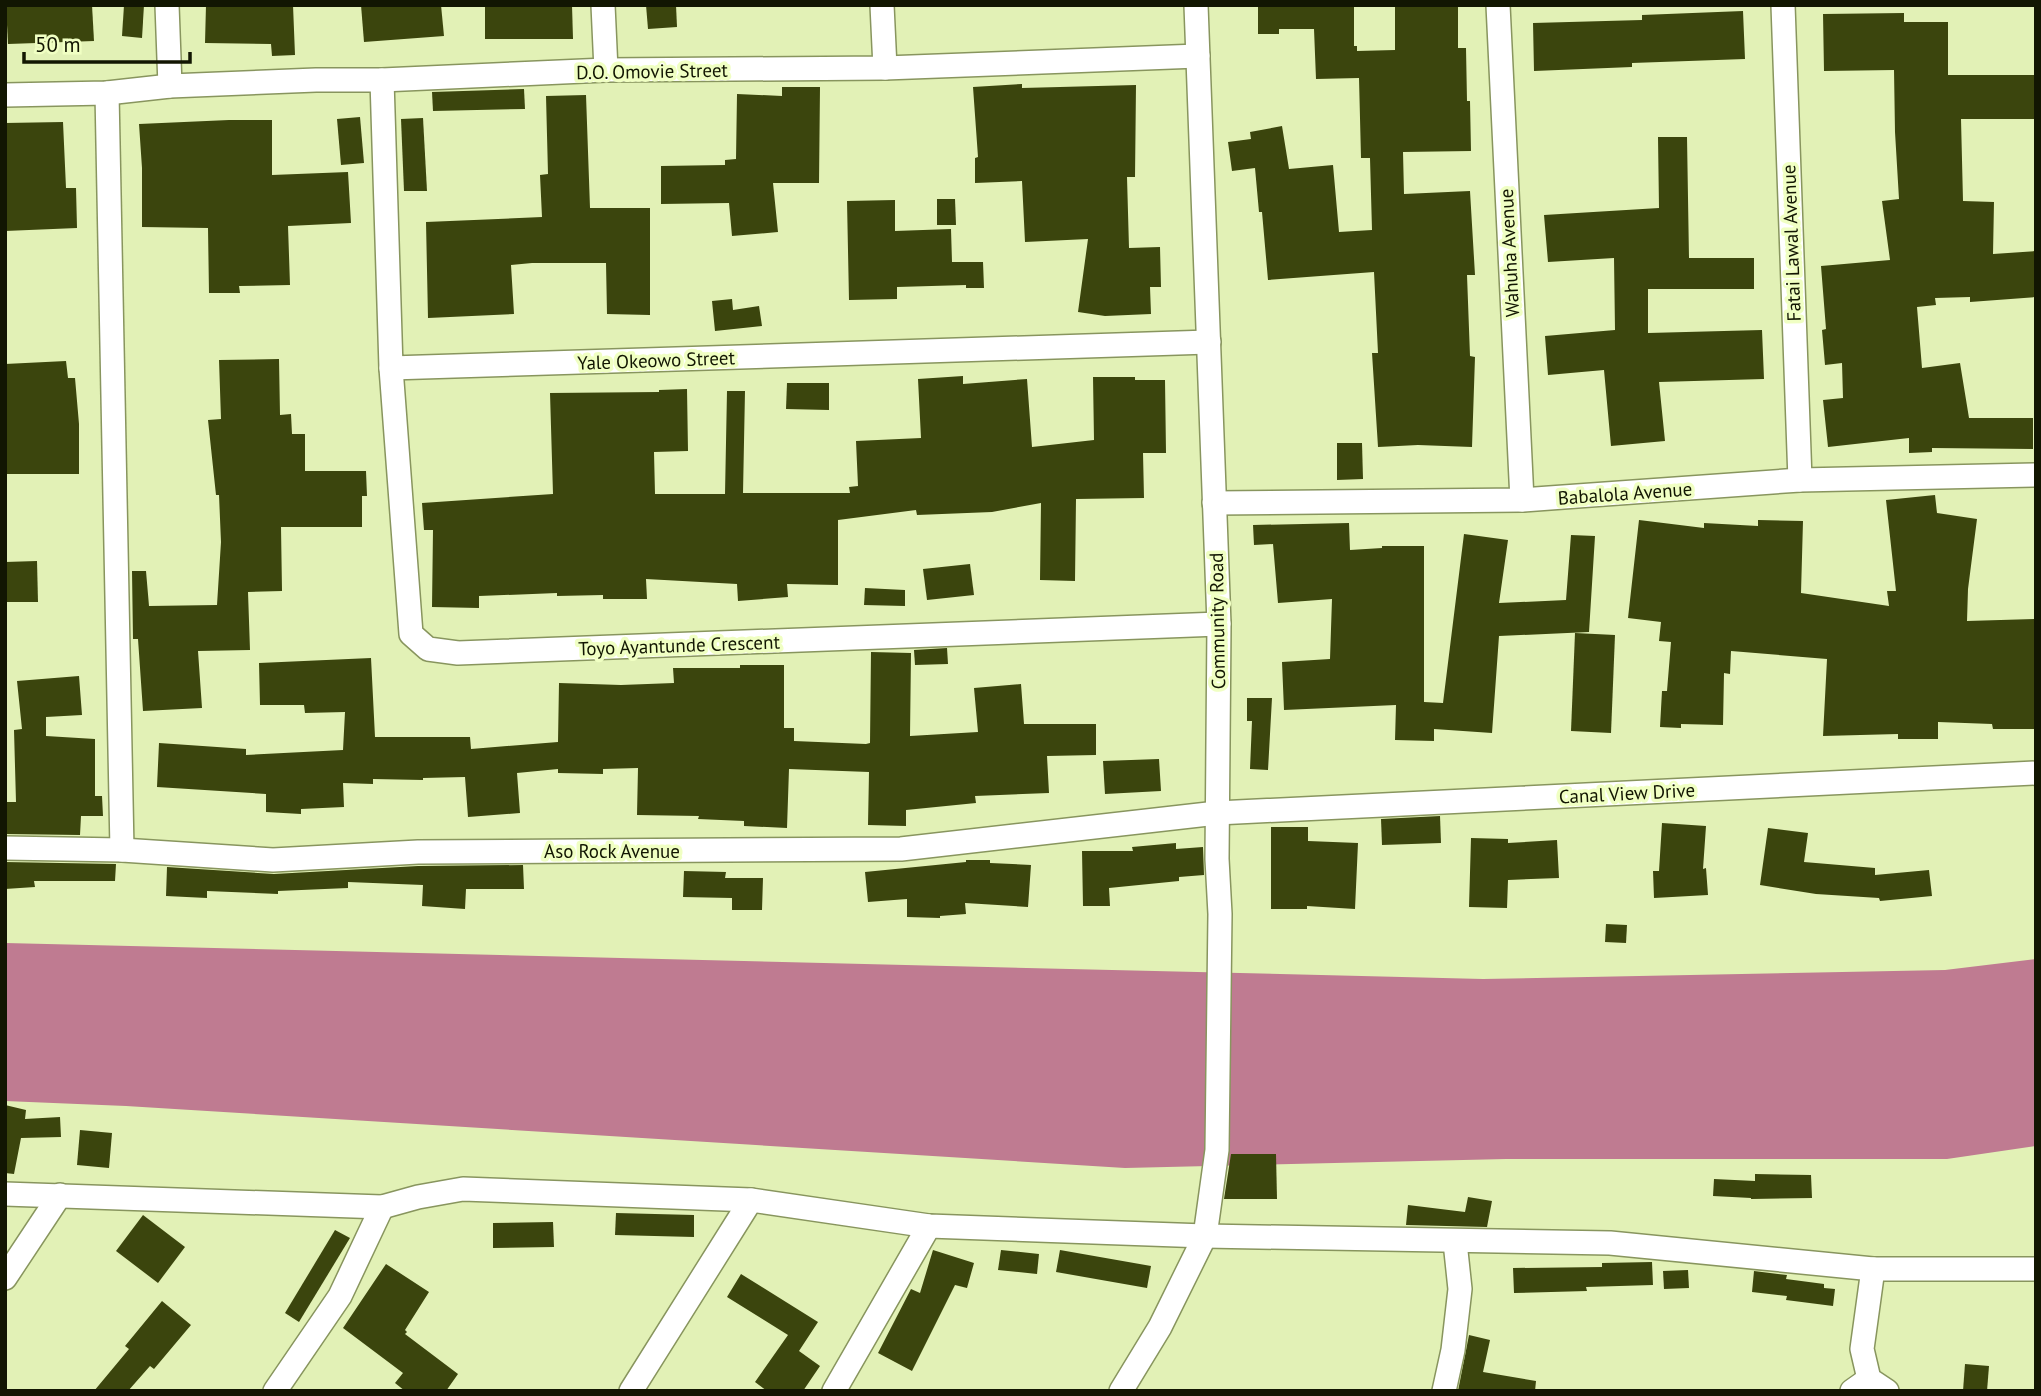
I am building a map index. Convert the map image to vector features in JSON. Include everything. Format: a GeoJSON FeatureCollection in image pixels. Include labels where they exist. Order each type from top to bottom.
{"type":"FeatureCollection","features":[{"type":"Feature","properties":{"kind":"street"},"geometry":{"type":"LineString","coordinates":[[167,5],[170,86]]}},
{"type":"Feature","properties":{"kind":"street"},"geometry":{"type":"LineString","coordinates":[[603,5],[606,70]]}},
{"type":"Feature","properties":{"kind":"street"},"geometry":{"type":"LineString","coordinates":[[882,5],[885,68]]}},
{"type":"Feature","properties":{"kind":"street","name":"Community Road"},"geometry":{"type":"LineString","coordinates":[[1121,1391],[1160,1327],[1205,1236],[1217,1150],[1220,914],[1217,813],[1219,624],[1196,5]]}},
{"type":"Feature","properties":{"kind":"street","name":"Wahuha Avenue"},"geometry":{"type":"LineString","coordinates":[[1498,5],[1522,500]]}},
{"type":"Feature","properties":{"kind":"street","name":"Fatai Lawal Avenue"},"geometry":{"type":"LineString","coordinates":[[1783,5],[1800,480]]}},
{"type":"Feature","properties":{"kind":"street","name":"D.O. Omovie Street"},"geometry":{"type":"LineString","coordinates":[[5,95],[107,93],[170,86],[606,70],[885,68],[1198,57]]}},
{"type":"Feature","properties":{"kind":"street"},"geometry":{"type":"LineString","coordinates":[[382,80],[391,368]]}},
{"type":"Feature","properties":{"kind":"street"},"geometry":{"type":"LineString","coordinates":[[107,93],[122,850]]}},
{"type":"Feature","properties":{"kind":"street","name":"Yale Okeowo Street"},"geometry":{"type":"LineString","coordinates":[[391,368],[1209,342]]}},
{"type":"Feature","properties":{"kind":"street","name":"Toyo Ayantunde Crescent"},"geometry":{"type":"LineString","coordinates":[[391,368],[411,634],[428,649],[458,653],[1219,624]]}},
{"type":"Feature","properties":{"kind":"street","name":"Babalola Avenue"},"geometry":{"type":"LineString","coordinates":[[1214,503],[1522,500],[1800,480],[2036,475]]}},
{"type":"Feature","properties":{"kind":"street","name":"Canal View Drive"},"geometry":{"type":"LineString","coordinates":[[1217,813],[2036,773]]}},
{"type":"Feature","properties":{"kind":"street","name":"Aso Rock Avenue"},"geometry":{"type":"LineString","coordinates":[[5,848],[122,850],[273,860],[418,852],[901,849],[1217,813]]}},
{"type":"Feature","properties":{"kind":"street"},"geometry":{"type":"LineString","coordinates":[[5,1194],[382,1207],[463,1189],[751,1200],[929,1226],[1205,1236],[1610,1244],[1873,1269],[2036,1269]]}},
{"type":"Feature","properties":{"kind":"street"},"geometry":{"type":"LineString","coordinates":[[5,1278],[60,1195]]}},
{"type":"Feature","properties":{"kind":"street"},"geometry":{"type":"LineString","coordinates":[[631,1391],[751,1200]]}},
{"type":"Feature","properties":{"kind":"street"},"geometry":{"type":"LineString","coordinates":[[275,1391],[340,1296],[382,1207]]}},
{"type":"Feature","properties":{"kind":"street"},"geometry":{"type":"LineString","coordinates":[[834,1391],[929,1226]]}},
{"type":"Feature","properties":{"kind":"street"},"geometry":{"type":"LineString","coordinates":[[1444,1391],[1453,1350],[1460,1289],[1455,1242]]}},
{"type":"Feature","properties":{"kind":"street"},"geometry":{"type":"LineString","coordinates":[[1869,1387],[1862,1349],[1873,1269]]}},
{"type":"Feature","properties":{"kind":"shaded area"},"geometry":{"type":"Polygon","coordinates":[[[5,943],[1483,979],[1945,970],[2036,959],[2036,1146],[1947,1159],[1506,1159],[1125,1168],[126,1106],[5,1101],[5,943]]]}},
{"type":"Feature","properties":{"kind":"building"},"geometry":{"type":"Polygon","coordinates":[[[6,5],[92,5],[94,41],[8,44],[6,5]]]}},
{"type":"Feature","properties":{"kind":"building"},"geometry":{"type":"Polygon","coordinates":[[[124,5],[144,5],[142,38],[122,36],[124,5]]]}},
{"type":"Feature","properties":{"kind":"building"},"geometry":{"type":"Polygon","coordinates":[[[206,5],[293,5],[295,55],[272,56],[271,44],[205,43],[206,5]]]}},
{"type":"Feature","properties":{"kind":"building"},"geometry":{"type":"Polygon","coordinates":[[[361,5],[441,5],[444,36],[364,42],[361,5]]]}},
{"type":"Feature","properties":{"kind":"building"},"geometry":{"type":"Polygon","coordinates":[[[485,5],[572,5],[573,39],[485,39],[485,5]]]}},
{"type":"Feature","properties":{"kind":"building"},"geometry":{"type":"Polygon","coordinates":[[[646,5],[676,5],[677,27],[648,29],[646,5]]]}},
{"type":"Feature","properties":{"kind":"building"},"geometry":{"type":"Polygon","coordinates":[[[1258,5],[1354,5],[1354,46],[1357,46],[1357,51],[1395,50],[1395,5],[1458,5],[1458,48],[1466,48],[1471,151],[1403,152],[1404,194],[1470,191],[1475,275],[1467,275],[1470,356],[1475,357],[1472,447],[1378,447],[1372,353],[1378,353],[1374,272],[1268,280],[1255,168],[1232,171],[1228,142],[1251,139],[1250,132],[1282,126],[1289,169],[1333,165],[1339,232],[1372,230],[1370,158],[1361,158],[1359,78],[1316,79],[1314,29],[1279,29],[1279,34],[1258,34],[1258,5]]]}},
{"type":"Feature","properties":{"kind":"building"},"geometry":{"type":"Polygon","coordinates":[[[1743,11],[1745,59],[1632,63],[1632,67],[1534,71],[1533,23],[1642,20],[1642,15],[1743,11]]]}},
{"type":"Feature","properties":{"kind":"building"},"geometry":{"type":"Polygon","coordinates":[[[1904,13],[1904,22],[1948,22],[1948,75],[2035,75],[2036,119],[1961,119],[1963,201],[1994,202],[1993,254],[2036,251],[2036,297],[1970,302],[1970,297],[1935,298],[1936,305],[1917,307],[1922,368],[1960,363],[1969,418],[2033,418],[2033,449],[1932,448],[1932,452],[1909,453],[1909,438],[1828,447],[1823,400],[1843,398],[1842,363],[1825,365],[1822,330],[1826,329],[1821,266],[1890,260],[1882,201],[1899,199],[1894,70],[1824,71],[1823,14],[1904,13]]]}},
{"type":"Feature","properties":{"kind":"building"},"geometry":{"type":"Polygon","coordinates":[[[1022,84],[1022,88],[1136,85],[1135,177],[1127,177],[1129,248],[1160,247],[1161,287],[1150,287],[1151,314],[1105,316],[1078,312],[1088,239],[1025,242],[1022,181],[975,183],[975,158],[978,157],[973,87],[1022,84]]]}},
{"type":"Feature","properties":{"kind":"building"},"geometry":{"type":"Polygon","coordinates":[[[782,87],[820,87],[819,183],[773,183],[778,232],[732,236],[729,203],[661,204],[661,166],[725,165],[725,160],[736,159],[737,94],[782,96],[782,87]]]}},
{"type":"Feature","properties":{"kind":"building"},"geometry":{"type":"Polygon","coordinates":[[[524,89],[525,109],[433,111],[432,92],[524,89]]]}},
{"type":"Feature","properties":{"kind":"building"},"geometry":{"type":"Polygon","coordinates":[[[586,95],[590,208],[650,208],[650,315],[607,314],[606,263],[532,263],[511,265],[514,314],[428,318],[426,222],[542,217],[540,175],[548,174],[546,96],[586,95]]]}},
{"type":"Feature","properties":{"kind":"building"},"geometry":{"type":"Polygon","coordinates":[[[360,117],[364,163],[341,165],[337,119],[360,117]]]}},
{"type":"Feature","properties":{"kind":"building"},"geometry":{"type":"Polygon","coordinates":[[[423,118],[427,191],[404,191],[401,119],[423,118]]]}},
{"type":"Feature","properties":{"kind":"building"},"geometry":{"type":"Polygon","coordinates":[[[272,120],[272,175],[348,172],[351,223],[288,226],[290,285],[239,286],[240,293],[209,293],[208,228],[142,227],[139,124],[272,120]]]}},
{"type":"Feature","properties":{"kind":"building"},"geometry":{"type":"Polygon","coordinates":[[[63,122],[66,188],[76,188],[77,228],[5,231],[5,123],[63,122]]]}},
{"type":"Feature","properties":{"kind":"building"},"geometry":{"type":"Polygon","coordinates":[[[1658,137],[1687,137],[1689,258],[1754,258],[1754,289],[1648,289],[1648,333],[1762,330],[1764,379],[1659,382],[1665,441],[1611,446],[1604,370],[1548,375],[1545,336],[1615,330],[1614,258],[1548,262],[1544,215],[1659,208],[1658,137]]]}},
{"type":"Feature","properties":{"kind":"building"},"geometry":{"type":"Polygon","coordinates":[[[937,199],[955,199],[956,225],[937,225],[937,199]]]}},
{"type":"Feature","properties":{"kind":"building"},"geometry":{"type":"Polygon","coordinates":[[[895,200],[895,231],[951,229],[952,262],[983,262],[984,288],[966,288],[966,285],[897,287],[897,299],[849,300],[847,201],[895,200]]]}},
{"type":"Feature","properties":{"kind":"building"},"geometry":{"type":"Polygon","coordinates":[[[732,299],[733,310],[759,306],[762,326],[715,331],[712,301],[732,299]]]}},
{"type":"Feature","properties":{"kind":"building"},"geometry":{"type":"Polygon","coordinates":[[[279,359],[280,415],[291,414],[292,434],[305,434],[305,471],[366,471],[367,496],[362,496],[362,527],[281,527],[282,591],[248,592],[250,650],[198,651],[202,708],[143,711],[138,639],[133,639],[132,571],[146,571],[149,606],[217,605],[221,542],[219,495],[216,495],[208,420],[221,419],[219,360],[279,359]]]}},
{"type":"Feature","properties":{"kind":"building"},"geometry":{"type":"Polygon","coordinates":[[[66,361],[68,378],[75,378],[79,474],[5,474],[5,364],[66,361]]]}},
{"type":"Feature","properties":{"kind":"building"},"geometry":{"type":"Polygon","coordinates":[[[963,376],[963,384],[1027,379],[1032,447],[1094,440],[1093,377],[1165,380],[1166,453],[1143,453],[1144,498],[1076,499],[1075,581],[1040,580],[1041,503],[992,512],[917,515],[916,510],[838,520],[838,585],[787,584],[788,597],[738,601],[737,584],[646,579],[647,599],[603,599],[603,595],[557,596],[557,593],[479,596],[479,608],[432,607],[433,530],[424,530],[422,503],[553,494],[550,393],[659,392],[687,389],[688,451],[654,452],[655,494],[725,494],[727,391],[745,391],[743,493],[850,493],[849,487],[858,486],[856,441],[921,438],[918,379],[963,376]]]}},
{"type":"Feature","properties":{"kind":"building"},"geometry":{"type":"Polygon","coordinates":[[[787,383],[829,383],[829,410],[786,409],[787,383]]]}},
{"type":"Feature","properties":{"kind":"building"},"geometry":{"type":"Polygon","coordinates":[[[1337,443],[1362,443],[1363,479],[1337,480],[1337,443]]]}},
{"type":"Feature","properties":{"kind":"building"},"geometry":{"type":"Polygon","coordinates":[[[1935,495],[1937,513],[1977,519],[1968,589],[1967,621],[2036,619],[2036,729],[1993,729],[1992,724],[1938,722],[1938,739],[1898,739],[1898,734],[1823,736],[1827,659],[1731,651],[1730,674],[1724,673],[1723,725],[1681,724],[1681,728],[1660,727],[1662,691],[1667,691],[1671,642],[1659,641],[1661,622],[1628,618],[1639,520],[1704,528],[1704,523],[1758,526],[1758,520],[1803,521],[1801,593],[1889,606],[1887,591],[1896,591],[1886,500],[1935,495]]]}},
{"type":"Feature","properties":{"kind":"building"},"geometry":{"type":"Polygon","coordinates":[[[1349,523],[1350,550],[1382,546],[1424,546],[1424,702],[1443,703],[1464,534],[1508,540],[1499,603],[1566,600],[1571,535],[1595,536],[1589,632],[1499,636],[1492,733],[1434,729],[1434,741],[1395,740],[1396,705],[1284,710],[1282,662],[1330,659],[1332,599],[1278,603],[1273,544],[1254,545],[1253,525],[1349,523]]]}},
{"type":"Feature","properties":{"kind":"building"},"geometry":{"type":"Polygon","coordinates":[[[37,561],[38,602],[5,602],[5,562],[37,561]]]}},
{"type":"Feature","properties":{"kind":"building"},"geometry":{"type":"Polygon","coordinates":[[[970,564],[974,595],[927,600],[923,569],[970,564]]]}},
{"type":"Feature","properties":{"kind":"building"},"geometry":{"type":"Polygon","coordinates":[[[865,588],[905,590],[905,606],[864,605],[865,588]]]}},
{"type":"Feature","properties":{"kind":"building"},"geometry":{"type":"Polygon","coordinates":[[[1575,633],[1615,635],[1611,733],[1571,731],[1575,633]]]}},
{"type":"Feature","properties":{"kind":"building"},"geometry":{"type":"Polygon","coordinates":[[[947,648],[948,664],[915,665],[914,650],[947,648]]]}},
{"type":"Feature","properties":{"kind":"building"},"geometry":{"type":"Polygon","coordinates":[[[871,652],[911,653],[910,736],[978,732],[974,688],[1021,684],[1024,724],[1096,724],[1096,755],[1047,756],[1049,793],[975,796],[976,803],[906,810],[906,826],[868,825],[869,772],[789,769],[787,828],[744,826],[744,821],[698,819],[699,816],[637,815],[638,768],[603,769],[603,774],[558,773],[558,769],[517,773],[520,813],[468,817],[465,777],[373,779],[373,784],[343,783],[344,807],[301,809],[301,814],[266,812],[266,794],[157,787],[159,743],[246,749],[246,755],[343,750],[345,712],[305,713],[304,705],[260,705],[259,663],[371,658],[375,737],[470,737],[471,749],[558,742],[559,683],[674,683],[673,668],[784,665],[784,728],[794,728],[794,741],[866,744],[870,743],[871,652]]]}},
{"type":"Feature","properties":{"kind":"building"},"geometry":{"type":"Polygon","coordinates":[[[79,676],[82,715],[46,717],[46,736],[95,739],[95,796],[102,796],[103,816],[81,816],[80,835],[5,834],[5,802],[16,802],[14,730],[22,729],[17,681],[79,676]]]}},
{"type":"Feature","properties":{"kind":"building"},"geometry":{"type":"Polygon","coordinates":[[[1247,698],[1272,698],[1268,770],[1250,769],[1252,721],[1247,721],[1247,698]]]}},
{"type":"Feature","properties":{"kind":"building"},"geometry":{"type":"Polygon","coordinates":[[[1159,759],[1161,791],[1105,794],[1103,761],[1159,759]]]}},
{"type":"Feature","properties":{"kind":"building"},"geometry":{"type":"Polygon","coordinates":[[[1440,816],[1441,843],[1382,845],[1381,819],[1440,816]]]}},
{"type":"Feature","properties":{"kind":"building"},"geometry":{"type":"Polygon","coordinates":[[[1662,823],[1706,826],[1703,869],[1706,868],[1708,895],[1654,898],[1653,871],[1659,871],[1662,823]]]}},
{"type":"Feature","properties":{"kind":"building"},"geometry":{"type":"Polygon","coordinates":[[[1271,827],[1308,827],[1308,841],[1358,843],[1355,909],[1307,906],[1307,909],[1271,909],[1271,827]]]}},
{"type":"Feature","properties":{"kind":"building"},"geometry":{"type":"Polygon","coordinates":[[[1768,828],[1808,833],[1804,862],[1875,868],[1875,875],[1929,870],[1932,896],[1880,901],[1879,898],[1816,894],[1760,885],[1768,828]]]}},
{"type":"Feature","properties":{"kind":"building"},"geometry":{"type":"Polygon","coordinates":[[[1471,838],[1508,839],[1508,843],[1557,840],[1559,878],[1508,880],[1507,908],[1469,907],[1471,838]]]}},
{"type":"Feature","properties":{"kind":"building"},"geometry":{"type":"Polygon","coordinates":[[[1176,843],[1176,849],[1203,847],[1204,875],[1179,877],[1179,881],[1109,888],[1110,906],[1083,906],[1082,851],[1133,851],[1132,847],[1176,843]]]}},
{"type":"Feature","properties":{"kind":"building"},"geometry":{"type":"Polygon","coordinates":[[[966,860],[1031,865],[1028,907],[965,903],[966,914],[940,918],[907,917],[907,899],[868,902],[865,872],[966,860]]]}},
{"type":"Feature","properties":{"kind":"building"},"geometry":{"type":"Polygon","coordinates":[[[5,862],[116,864],[115,881],[34,881],[35,887],[5,889],[5,862]]]}},
{"type":"Feature","properties":{"kind":"building"},"geometry":{"type":"Polygon","coordinates":[[[523,865],[524,889],[466,889],[465,909],[422,906],[423,885],[348,882],[348,888],[278,891],[278,894],[207,891],[207,898],[166,896],[167,867],[274,874],[418,866],[523,865]]]}},
{"type":"Feature","properties":{"kind":"building"},"geometry":{"type":"Polygon","coordinates":[[[684,871],[726,872],[725,878],[763,878],[762,910],[732,910],[732,898],[683,897],[684,871]]]}},
{"type":"Feature","properties":{"kind":"building"},"geometry":{"type":"Polygon","coordinates":[[[1606,924],[1627,925],[1626,943],[1605,942],[1606,924]]]}},
{"type":"Feature","properties":{"kind":"building"},"geometry":{"type":"Polygon","coordinates":[[[5,1105],[26,1110],[25,1119],[60,1117],[61,1137],[21,1138],[14,1174],[5,1173],[5,1105]]]}},
{"type":"Feature","properties":{"kind":"building"},"geometry":{"type":"Polygon","coordinates":[[[80,1130],[112,1133],[109,1168],[77,1165],[80,1130]]]}},
{"type":"Feature","properties":{"kind":"building"},"geometry":{"type":"Polygon","coordinates":[[[1231,1154],[1276,1154],[1277,1199],[1224,1199],[1231,1154]]]}},
{"type":"Feature","properties":{"kind":"building"},"geometry":{"type":"Polygon","coordinates":[[[1755,1174],[1811,1175],[1812,1198],[1751,1199],[1713,1196],[1714,1179],[1755,1181],[1755,1174]]]}},
{"type":"Feature","properties":{"kind":"building"},"geometry":{"type":"Polygon","coordinates":[[[1468,1197],[1492,1201],[1487,1227],[1406,1225],[1408,1205],[1465,1212],[1468,1197]]]}},
{"type":"Feature","properties":{"kind":"building"},"geometry":{"type":"Polygon","coordinates":[[[616,1213],[694,1215],[694,1237],[615,1235],[616,1213]]]}},
{"type":"Feature","properties":{"kind":"building"},"geometry":{"type":"Polygon","coordinates":[[[143,1215],[185,1247],[158,1283],[116,1251],[143,1215]]]}},
{"type":"Feature","properties":{"kind":"building"},"geometry":{"type":"Polygon","coordinates":[[[553,1222],[554,1247],[493,1248],[493,1223],[553,1222]]]}},
{"type":"Feature","properties":{"kind":"building"},"geometry":{"type":"Polygon","coordinates":[[[335,1230],[350,1238],[299,1322],[285,1313],[335,1230]]]}},
{"type":"Feature","properties":{"kind":"building"},"geometry":{"type":"Polygon","coordinates":[[[933,1250],[974,1263],[967,1288],[955,1285],[912,1371],[878,1353],[911,1289],[920,1293],[933,1250]]]}},
{"type":"Feature","properties":{"kind":"building"},"geometry":{"type":"Polygon","coordinates":[[[1001,1250],[1039,1254],[1037,1274],[998,1270],[1001,1250]]]}},
{"type":"Feature","properties":{"kind":"building"},"geometry":{"type":"Polygon","coordinates":[[[1060,1250],[1151,1266],[1147,1288],[1056,1272],[1060,1250]]]}},
{"type":"Feature","properties":{"kind":"building"},"geometry":{"type":"Polygon","coordinates":[[[1652,1262],[1653,1285],[1586,1287],[1587,1291],[1514,1293],[1513,1268],[1602,1267],[1602,1263],[1652,1262]]]}},
{"type":"Feature","properties":{"kind":"building"},"geometry":{"type":"Polygon","coordinates":[[[386,1264],[429,1292],[405,1334],[458,1374],[446,1391],[405,1391],[395,1383],[403,1373],[343,1328],[386,1264]]]}},
{"type":"Feature","properties":{"kind":"building"},"geometry":{"type":"Polygon","coordinates":[[[1688,1270],[1689,1288],[1664,1289],[1663,1271],[1688,1270]]]}},
{"type":"Feature","properties":{"kind":"building"},"geometry":{"type":"Polygon","coordinates":[[[1754,1271],[1824,1284],[1824,1288],[1835,1289],[1833,1306],[1752,1292],[1754,1271]]]}},
{"type":"Feature","properties":{"kind":"building"},"geometry":{"type":"Polygon","coordinates":[[[741,1274],[818,1322],[799,1351],[820,1366],[803,1391],[767,1391],[755,1382],[788,1335],[727,1297],[741,1274]]]}},
{"type":"Feature","properties":{"kind":"building"},"geometry":{"type":"Polygon","coordinates":[[[162,1301],[191,1325],[154,1369],[150,1366],[128,1391],[94,1391],[129,1349],[125,1346],[162,1301]]]}},
{"type":"Feature","properties":{"kind":"building"},"geometry":{"type":"Polygon","coordinates":[[[1469,1335],[1490,1340],[1483,1372],[1536,1381],[1535,1391],[1458,1391],[1469,1335]]]}},
{"type":"Feature","properties":{"kind":"building"},"geometry":{"type":"Polygon","coordinates":[[[1965,1364],[1989,1366],[1987,1391],[1963,1391],[1965,1364]]]}}]}
